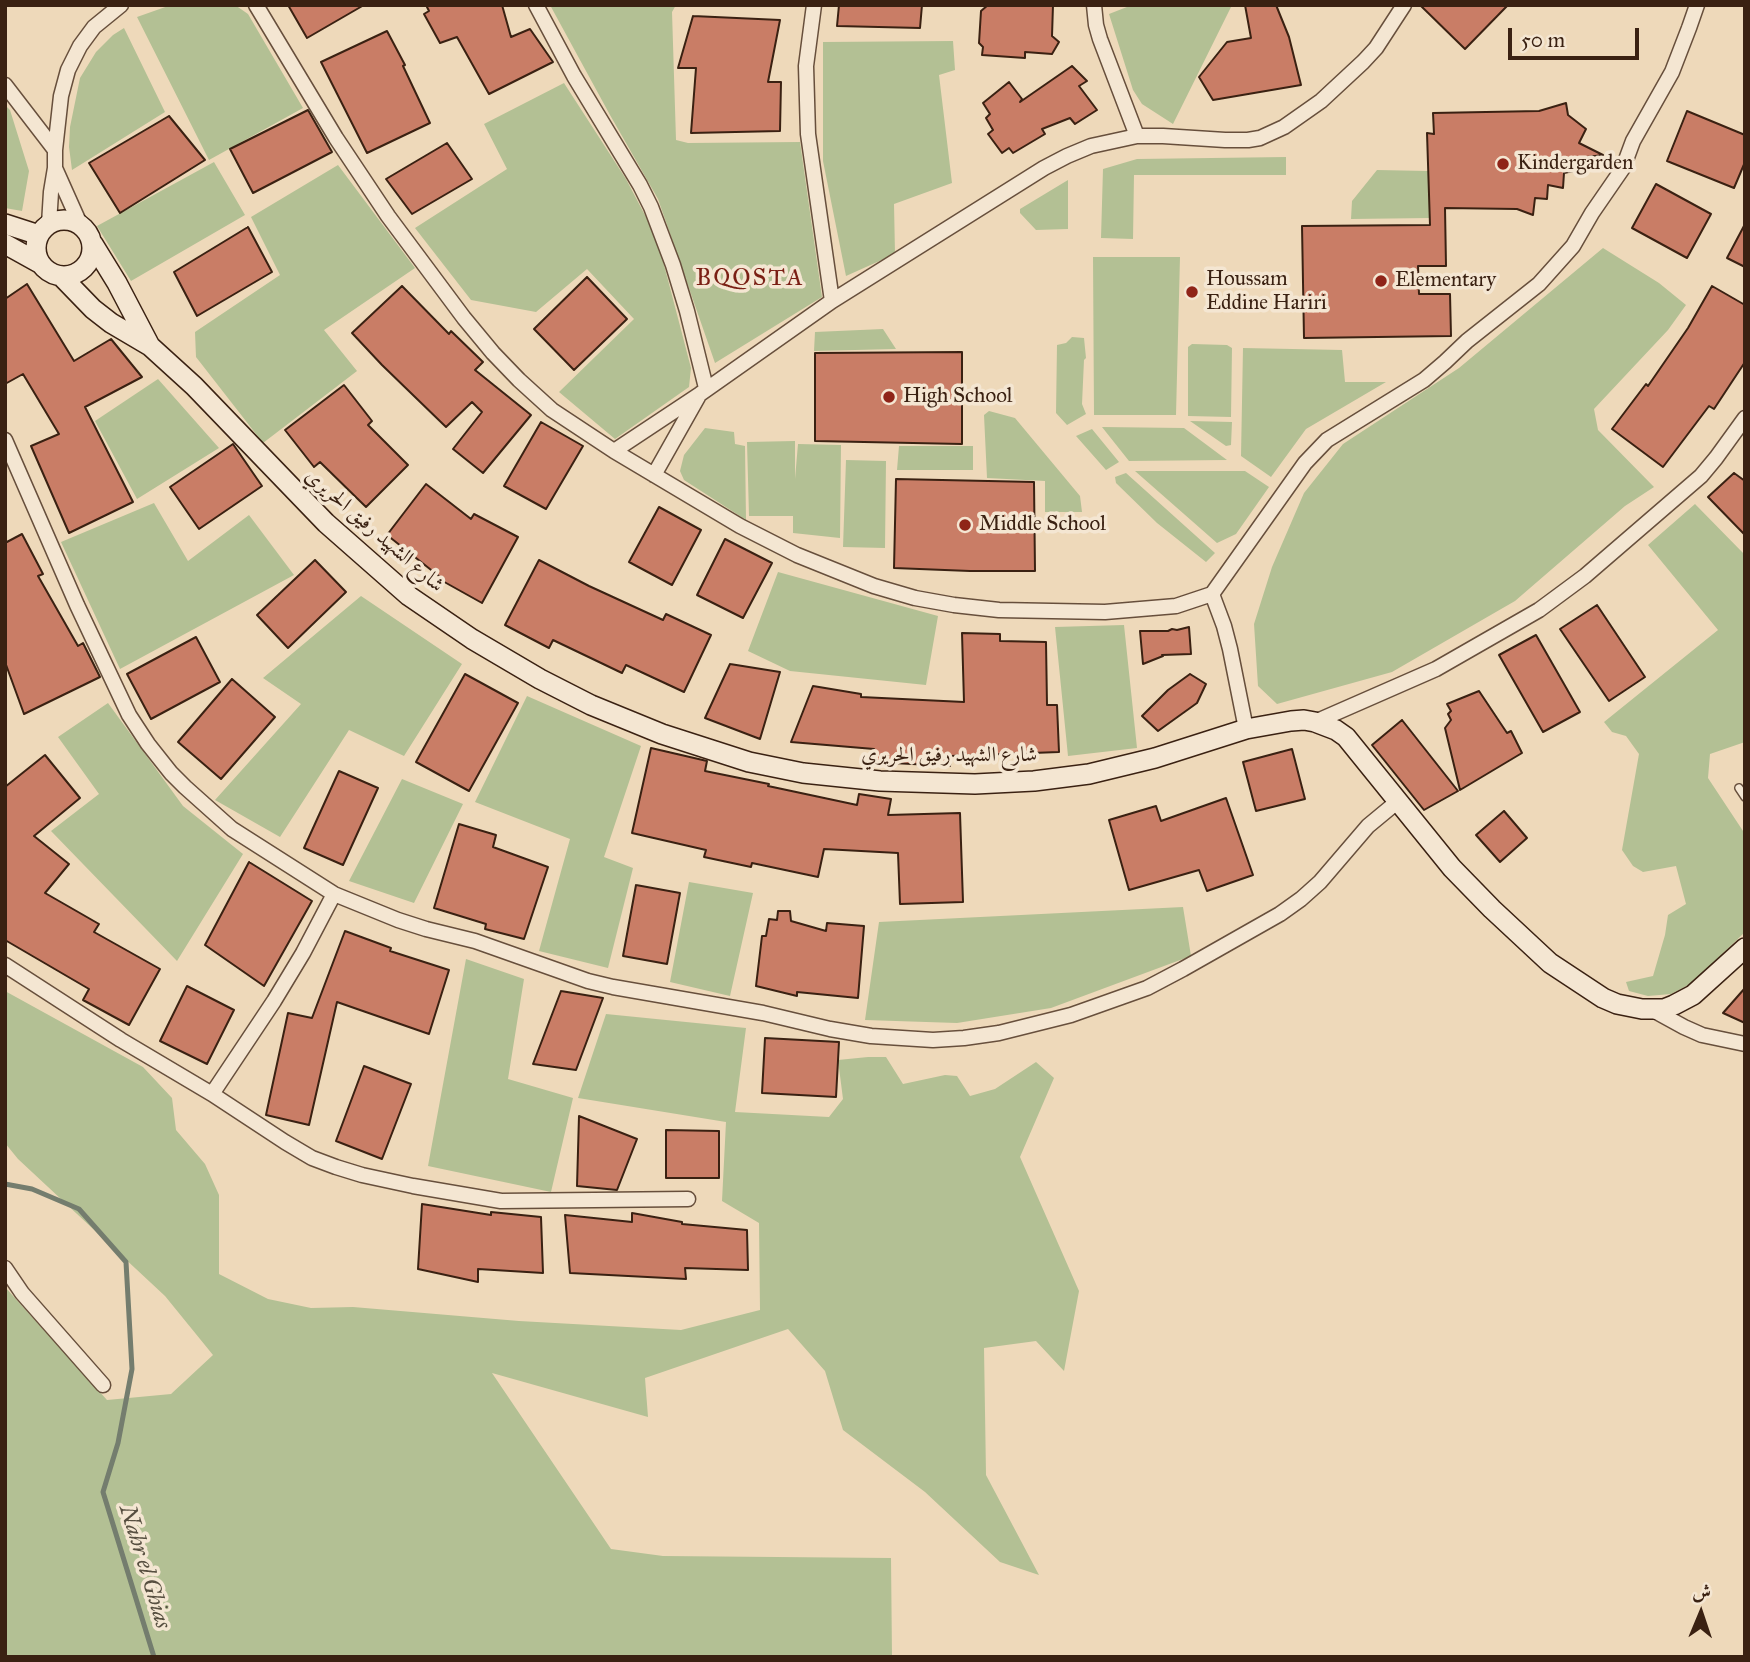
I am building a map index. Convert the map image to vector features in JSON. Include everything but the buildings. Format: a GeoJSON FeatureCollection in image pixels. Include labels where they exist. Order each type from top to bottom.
{"type":"FeatureCollection","features":[{"type":"Feature","properties":{"kind":"street"},"geometry":{"type":"LineString","coordinates":[[41,264],[36,245],[44,230],[51,192],[61,96],[68,71],[80,46],[94,26],[121,5]]}},
{"type":"Feature","properties":{"kind":"street"},"geometry":{"type":"LineString","coordinates":[[256,5],[388,216],[464,318],[493,353],[543,402],[572,424],[740,526],[797,555],[874,586],[915,598],[954,605],[999,610],[1071,612],[1176,606],[1212,594],[1305,463],[1327,440],[1424,380],[1466,341],[1539,284],[1573,246],[1623,168],[1633,141],[1672,72],[1697,5]]}},
{"type":"Feature","properties":{"kind":"street"},"geometry":{"type":"LineString","coordinates":[[536,5],[574,76],[652,207],[677,277],[703,391],[654,475]]}},
{"type":"Feature","properties":{"kind":"street"},"geometry":{"type":"LineString","coordinates":[[814,5],[806,66],[808,134],[832,301]]}},
{"type":"Feature","properties":{"kind":"street"},"geometry":{"type":"LineString","coordinates":[[1094,5],[1100,39],[1137,136]]}},
{"type":"Feature","properties":{"kind":"street"},"geometry":{"type":"LineString","coordinates":[[614,451],[832,301],[1044,168],[1091,146],[1137,136],[1237,141],[1260,138],[1284,127],[1321,102],[1343,82],[1376,48],[1404,5]]}},
{"type":"Feature","properties":{"kind":"street"},"geometry":{"type":"LineString","coordinates":[[5,85],[55,150]]}},
{"type":"Feature","properties":{"kind":"street"},"geometry":{"type":"LineString","coordinates":[[55,168],[80,224]]}},
{"type":"Feature","properties":{"kind":"street"},"geometry":{"type":"LineString","coordinates":[[5,224],[44,230],[56,221],[72,220],[86,229],[150,346]]}},
{"type":"Feature","properties":{"kind":"street"},"geometry":{"type":"LineString","coordinates":[[5,244],[61,276],[76,293],[111,323],[150,346]]}},
{"type":"Feature","properties":{"kind":"street"},"geometry":{"type":"LineString","coordinates":[[61,276],[76,274],[82,270],[91,258],[93,244]]}},
{"type":"Feature","properties":{"kind":"street","name":"شارع الشهيد رفيق الحريري"},"geometry":{"type":"LineString","coordinates":[[150,346],[194,386],[326,523],[409,596],[472,639],[566,693],[696,747],[803,773],[880,781],[975,784],[1046,780],[1089,774],[1166,755],[1246,729],[1291,721],[1315,722],[1346,737],[1452,868],[1492,909],[1550,963],[1617,1004],[1654,1010],[1674,1005],[1693,995],[1745,948]]}},
{"type":"Feature","properties":{"kind":"street"},"geometry":{"type":"LineString","coordinates":[[1315,722],[1436,669],[1539,610],[1585,576],[1701,476],[1745,418]]}},
{"type":"Feature","properties":{"kind":"street"},"geometry":{"type":"LineString","coordinates":[[5,440],[77,605],[129,715],[171,774],[232,829],[334,894],[398,920],[475,941],[588,981],[871,1036],[933,1040],[999,1032],[1071,1015],[1147,988],[1280,914],[1320,882],[1368,826],[1397,802]]}},
{"type":"Feature","properties":{"kind":"street"},"geometry":{"type":"LineString","coordinates":[[1212,594],[1230,649],[1246,729]]}},
{"type":"Feature","properties":{"kind":"street"},"geometry":{"type":"LineString","coordinates":[[212,1094],[274,1001],[334,894]]}},
{"type":"Feature","properties":{"kind":"street"},"geometry":{"type":"LineString","coordinates":[[5,965],[312,1158],[362,1175],[501,1201],[688,1199]]}},
{"type":"Feature","properties":{"kind":"street"},"geometry":{"type":"LineString","coordinates":[[1654,1010],[1702,1035],[1745,1044]]}},
{"type":"Feature","properties":{"kind":"street"},"geometry":{"type":"LineString","coordinates":[[5,1268],[23,1293],[103,1385]]}},
{"type":"Feature","properties":{"kind":"lane"},"geometry":{"type":"LineString","coordinates":[[1739,788],[1745,797]]}},
{"type":"Feature","properties":{"kind":"green space"},"geometry":{"type":"Polygon","coordinates":[[[171,5],[235,5],[248,14],[303,108],[209,160],[137,17],[171,5]]]}},
{"type":"Feature","properties":{"kind":"green space"},"geometry":{"type":"Polygon","coordinates":[[[550,5],[676,5],[672,12],[676,140],[688,143],[800,142],[822,297],[715,363],[658,199],[550,5]]]}},
{"type":"Feature","properties":{"kind":"green space"},"geometry":{"type":"Polygon","coordinates":[[[1132,5],[1232,5],[1173,124],[1142,104],[1133,90],[1109,14],[1132,5]]]}},
{"type":"Feature","properties":{"kind":"green space"},"geometry":{"type":"Polygon","coordinates":[[[124,28],[165,112],[72,170],[70,127],[80,78],[96,52],[124,28]]]}},
{"type":"Feature","properties":{"kind":"green space"},"geometry":{"type":"Polygon","coordinates":[[[953,41],[955,70],[939,75],[952,183],[894,204],[895,254],[846,276],[823,161],[823,42],[953,41]]]}},
{"type":"Feature","properties":{"kind":"green space"},"geometry":{"type":"Polygon","coordinates":[[[564,83],[626,179],[657,238],[691,368],[689,387],[615,439],[559,392],[634,319],[587,269],[536,312],[471,300],[415,228],[507,169],[484,124],[564,83]]]}},
{"type":"Feature","properties":{"kind":"green space"},"geometry":{"type":"Polygon","coordinates":[[[5,105],[10,110],[29,171],[22,211],[5,208],[5,105]]]}},
{"type":"Feature","properties":{"kind":"green space"},"geometry":{"type":"Polygon","coordinates":[[[1286,157],[1286,175],[1134,175],[1133,239],[1101,238],[1103,169],[1137,159],[1286,157]]]}},
{"type":"Feature","properties":{"kind":"green space"},"geometry":{"type":"Polygon","coordinates":[[[214,162],[245,215],[131,281],[97,226],[214,162]]]}},
{"type":"Feature","properties":{"kind":"green space"},"geometry":{"type":"Polygon","coordinates":[[[338,165],[415,268],[324,330],[357,371],[263,443],[196,357],[195,332],[280,275],[251,217],[338,165]]]}},
{"type":"Feature","properties":{"kind":"green space"},"geometry":{"type":"Polygon","coordinates":[[[1377,170],[1428,171],[1430,218],[1351,219],[1352,201],[1377,170]]]}},
{"type":"Feature","properties":{"kind":"green space"},"geometry":{"type":"Polygon","coordinates":[[[1068,180],[1068,229],[1036,230],[1020,213],[1020,209],[1068,180]]]}},
{"type":"Feature","properties":{"kind":"green space"},"geometry":{"type":"Polygon","coordinates":[[[1603,248],[1659,283],[1686,305],[1668,330],[1594,409],[1598,430],[1654,487],[1625,506],[1515,601],[1392,672],[1277,704],[1258,686],[1254,624],[1272,567],[1304,493],[1343,444],[1459,368],[1603,248]]]}},
{"type":"Feature","properties":{"kind":"green space"},"geometry":{"type":"Polygon","coordinates":[[[1093,257],[1180,257],[1176,415],[1094,415],[1093,257]]]}},
{"type":"Feature","properties":{"kind":"green space"},"geometry":{"type":"Polygon","coordinates":[[[883,329],[896,349],[814,351],[815,332],[883,329]]]}},
{"type":"Feature","properties":{"kind":"green space"},"geometry":{"type":"Polygon","coordinates":[[[1072,337],[1084,338],[1086,358],[1082,404],[1086,414],[1067,425],[1056,413],[1057,345],[1066,343],[1072,337]]]}},
{"type":"Feature","properties":{"kind":"green space"},"geometry":{"type":"Polygon","coordinates":[[[1192,344],[1227,345],[1232,348],[1231,417],[1188,416],[1188,347],[1192,344]]]}},
{"type":"Feature","properties":{"kind":"green space"},"geometry":{"type":"Polygon","coordinates":[[[1243,348],[1342,350],[1345,382],[1386,382],[1306,429],[1271,477],[1241,456],[1243,348]]]}},
{"type":"Feature","properties":{"kind":"green space"},"geometry":{"type":"Polygon","coordinates":[[[158,379],[219,448],[137,499],[95,421],[158,379]]]}},
{"type":"Feature","properties":{"kind":"green space"},"geometry":{"type":"Polygon","coordinates":[[[989,411],[1015,418],[1080,496],[1082,512],[1045,512],[1045,481],[987,478],[984,415],[989,411]]]}},
{"type":"Feature","properties":{"kind":"green space"},"geometry":{"type":"Polygon","coordinates":[[[1190,421],[1232,422],[1231,445],[1226,446],[1190,421]]]}},
{"type":"Feature","properties":{"kind":"green space"},"geometry":{"type":"Polygon","coordinates":[[[1102,427],[1184,428],[1227,460],[1129,461],[1102,427]]]}},
{"type":"Feature","properties":{"kind":"green space"},"geometry":{"type":"Polygon","coordinates":[[[705,428],[734,432],[735,444],[745,446],[746,520],[684,480],[680,471],[684,455],[705,428]]]}},
{"type":"Feature","properties":{"kind":"green space"},"geometry":{"type":"Polygon","coordinates":[[[1092,429],[1119,462],[1106,470],[1076,436],[1092,429]]]}},
{"type":"Feature","properties":{"kind":"green space"},"geometry":{"type":"Polygon","coordinates":[[[795,441],[795,479],[798,444],[841,445],[840,538],[793,533],[793,516],[749,516],[747,442],[795,441]]]}},
{"type":"Feature","properties":{"kind":"green space"},"geometry":{"type":"Polygon","coordinates":[[[899,446],[973,446],[973,470],[897,470],[899,446]]]}},
{"type":"Feature","properties":{"kind":"green space"},"geometry":{"type":"Polygon","coordinates":[[[846,460],[886,461],[885,548],[843,547],[846,460]]]}},
{"type":"Feature","properties":{"kind":"green space"},"geometry":{"type":"Polygon","coordinates":[[[1135,471],[1245,471],[1269,487],[1236,534],[1217,543],[1135,471]]]}},
{"type":"Feature","properties":{"kind":"green space"},"geometry":{"type":"Polygon","coordinates":[[[1126,473],[1215,553],[1206,562],[1157,523],[1116,483],[1115,477],[1126,473]]]}},
{"type":"Feature","properties":{"kind":"green space"},"geometry":{"type":"Polygon","coordinates":[[[154,503],[188,561],[249,515],[294,575],[120,669],[61,542],[154,503]]]}},
{"type":"Feature","properties":{"kind":"green space"},"geometry":{"type":"Polygon","coordinates":[[[1695,504],[1745,555],[1745,742],[1710,754],[1708,778],[1745,834],[1745,932],[1692,983],[1671,994],[1648,996],[1629,991],[1626,982],[1653,976],[1668,915],[1686,904],[1676,866],[1643,872],[1633,866],[1622,850],[1639,754],[1626,736],[1612,732],[1604,722],[1718,630],[1648,545],[1695,504]]]}},
{"type":"Feature","properties":{"kind":"green space"},"geometry":{"type":"Polygon","coordinates":[[[778,572],[938,616],[926,685],[790,671],[748,651],[778,572]]]}},
{"type":"Feature","properties":{"kind":"green space"},"geometry":{"type":"Polygon","coordinates":[[[361,596],[462,664],[404,756],[349,730],[280,837],[215,800],[301,704],[263,678],[361,596]]]}},
{"type":"Feature","properties":{"kind":"green space"},"geometry":{"type":"Polygon","coordinates":[[[1124,625],[1137,748],[1068,756],[1055,627],[1124,625]]]}},
{"type":"Feature","properties":{"kind":"green space"},"geometry":{"type":"Polygon","coordinates":[[[527,696],[641,746],[604,857],[633,868],[608,968],[539,951],[570,839],[475,802],[527,696]]]}},
{"type":"Feature","properties":{"kind":"green space"},"geometry":{"type":"Polygon","coordinates":[[[108,703],[183,806],[243,854],[177,961],[51,831],[99,794],[58,737],[108,703]]]}},
{"type":"Feature","properties":{"kind":"green space"},"geometry":{"type":"Polygon","coordinates":[[[402,779],[463,804],[414,903],[349,881],[402,779]]]}},
{"type":"Feature","properties":{"kind":"green space"},"geometry":{"type":"Polygon","coordinates":[[[689,882],[753,893],[730,996],[670,982],[689,882]]]}},
{"type":"Feature","properties":{"kind":"green space"},"geometry":{"type":"Polygon","coordinates":[[[1183,907],[1191,956],[1051,1008],[957,1023],[865,1020],[879,922],[1183,907]]]}},
{"type":"Feature","properties":{"kind":"green space"},"geometry":{"type":"Polygon","coordinates":[[[466,959],[524,979],[508,1079],[573,1098],[551,1192],[428,1166],[466,959]]]}},
{"type":"Feature","properties":{"kind":"green space"},"geometry":{"type":"Polygon","coordinates":[[[5,991],[143,1067],[172,1098],[176,1130],[205,1164],[219,1195],[219,1274],[268,1299],[311,1308],[353,1307],[519,1321],[681,1330],[760,1310],[759,1223],[722,1201],[726,1122],[578,1098],[606,1014],[746,1028],[735,1112],[829,1117],[843,1099],[838,1060],[886,1057],[903,1084],[945,1075],[957,1076],[970,1096],[995,1089],[1036,1062],[1054,1078],[1020,1157],[1079,1291],[1064,1371],[1036,1341],[984,1348],[986,1475],[1039,1575],[1000,1562],[925,1492],[843,1430],[825,1371],[788,1329],[645,1378],[648,1417],[492,1373],[611,1549],[663,1556],[891,1558],[892,1657],[5,1657],[5,1287],[107,1400],[171,1394],[213,1355],[165,1296],[18,1159],[5,1143],[5,991]]]}},
{"type":"Feature","properties":{"kind":"waterway","name":"Nahr el Ghias"},"geometry":{"type":"LineString","coordinates":[[5,1184],[32,1189],[79,1209],[126,1262],[132,1369],[118,1443],[103,1492],[154,1657]]}},
{"type":"Feature","properties":{"kind":"place","name":"Kindergarden"},"geometry":{"type":"Point","coordinates":[1503,164]}},
{"type":"Feature","properties":{"kind":"place","name":"Elementary"},"geometry":{"type":"Point","coordinates":[1381,281]}},
{"type":"Feature","properties":{"kind":"place","name":"Houssam Eddine Hariri"},"geometry":{"type":"Point","coordinates":[1192,292]}},
{"type":"Feature","properties":{"kind":"place","name":"High School"},"geometry":{"type":"Point","coordinates":[889,397]}},
{"type":"Feature","properties":{"kind":"place","name":"Middle School"},"geometry":{"type":"Point","coordinates":[965,525]}},
{"type":"Feature","properties":{"kind":"district","name":"BQOSTA"},"geometry":{"type":"Point","coordinates":[750,279]}}]}
